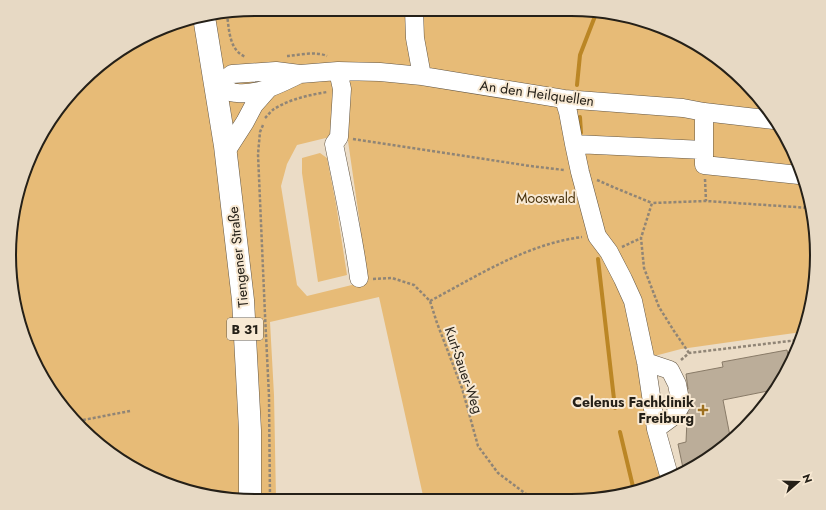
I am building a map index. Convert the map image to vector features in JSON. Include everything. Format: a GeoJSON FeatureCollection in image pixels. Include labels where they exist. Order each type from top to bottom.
{"type":"FeatureCollection","features":[{"type":"Feature","properties":{"kind":"main road","name":"Tiengener Straße"},"geometry":{"type":"LineString","coordinates":[[205,22],[226,153],[243,300],[250,430],[250,494]]}},
{"type":"Feature","properties":{"kind":"street"},"geometry":{"type":"LineString","coordinates":[[414,16],[415,38],[422,76]]}},
{"type":"Feature","properties":{"kind":"street","name":"An den Heilquellen"},"geometry":{"type":"LineString","coordinates":[[215,87],[232,74],[276,71],[300,74],[338,71],[380,72],[422,76],[564,99],[683,108],[768,119]]}},
{"type":"Feature","properties":{"kind":"street"},"geometry":{"type":"LineString","coordinates":[[338,71],[342,89],[339,137],[334,144],[356,253],[359,278]]}},
{"type":"Feature","properties":{"kind":"street","name":"An den Heilquellen"},"geometry":{"type":"LineString","coordinates":[[215,87],[236,94],[251,93],[269,88],[300,74]]}},
{"type":"Feature","properties":{"kind":"street","name":"An den Heilquellen"},"geometry":{"type":"LineString","coordinates":[[226,153],[254,105],[269,88]]}},
{"type":"Feature","properties":{"kind":"street"},"geometry":{"type":"LineString","coordinates":[[564,99],[580,172],[597,236],[609,252],[624,279],[633,301],[646,362],[656,429],[668,473]]}},
{"type":"Feature","properties":{"kind":"street"},"geometry":{"type":"LineString","coordinates":[[704,112],[704,158]]}},
{"type":"Feature","properties":{"kind":"street"},"geometry":{"type":"LineString","coordinates":[[574,144],[704,158],[796,174]]}},
{"type":"Feature","properties":{"kind":"street"},"geometry":{"type":"LineString","coordinates":[[646,362],[670,370],[677,384],[681,405],[675,415],[656,429]]}},
{"type":"Feature","properties":{"kind":"path"},"geometry":{"type":"LineString","coordinates":[[228,18],[231,40],[237,52],[244,57],[251,58]]}},
{"type":"Feature","properties":{"kind":"path"},"geometry":{"type":"LineString","coordinates":[[287,56],[320,54],[326,56],[335,64],[338,71]]}},
{"type":"Feature","properties":{"kind":"path"},"geometry":{"type":"LineString","coordinates":[[270,494],[269,396],[258,154],[260,132],[265,119],[273,110],[288,102],[342,89]]}},
{"type":"Feature","properties":{"kind":"path"},"geometry":{"type":"LineString","coordinates":[[339,137],[530,166],[580,172],[652,203],[706,201],[805,208]]}},
{"type":"Feature","properties":{"kind":"path"},"geometry":{"type":"LineString","coordinates":[[704,158],[706,201]]}},
{"type":"Feature","properties":{"kind":"path"},"geometry":{"type":"LineString","coordinates":[[652,203],[641,238],[644,268],[659,307],[689,353]]}},
{"type":"Feature","properties":{"kind":"path"},"geometry":{"type":"LineString","coordinates":[[430,301],[506,261],[538,247],[578,238],[597,236]]}},
{"type":"Feature","properties":{"kind":"path"},"geometry":{"type":"LineString","coordinates":[[609,252],[641,238]]}},
{"type":"Feature","properties":{"kind":"path","name":"Kurt-Sauer-Weg"},"geometry":{"type":"LineString","coordinates":[[359,278],[365,280],[392,278],[414,285],[430,301],[462,388],[478,446],[498,473],[526,494]]}},
{"type":"Feature","properties":{"kind":"path"},"geometry":{"type":"LineString","coordinates":[[670,370],[689,353],[794,340]]}},
{"type":"Feature","properties":{"kind":"path"},"geometry":{"type":"LineString","coordinates":[[82,420],[130,411]]}},
{"type":"Feature","properties":{"kind":"green space","name":"Mooswald"},"geometry":{"type":"Polygon","coordinates":[[[255,16],[571,16],[602,18],[633,24],[662,34],[691,48],[729,75],[751,97],[770,122],[792,164],[802,193],[805,208],[808,224],[810,255],[808,286],[802,317],[797,333],[681,349],[643,359],[662,476],[633,486],[602,492],[571,494],[423,494],[379,297],[270,322],[274,395],[276,494],[224,492],[193,486],[164,476],[122,454],[97,435],[75,413],[56,388],[41,361],[24,317],[18,286],[17,271],[16,255],[18,224],[24,193],[41,149],[56,122],[65,110],[75,97],[97,75],[135,48],[164,34],[193,24],[208,21],[224,18],[255,16]],[[334,136],[297,145],[287,164],[281,186],[297,285],[307,296],[360,283],[365,279],[360,224],[348,141],[334,136]]]}},
{"type":"Feature","properties":{"kind":"green space"},"geometry":{"type":"Polygon","coordinates":[[[320,153],[327,158],[347,275],[318,282],[302,173],[302,158],[320,153]]]}},
{"type":"Feature","properties":{"kind":"building"},"geometry":{"type":"Polygon","coordinates":[[[787,350],[788,355],[768,391],[723,400],[730,434],[704,454],[683,466],[678,444],[686,442],[687,420],[689,420],[686,405],[691,405],[690,396],[685,397],[684,390],[688,389],[686,374],[723,367],[722,362],[787,350]]]}},
{"type":"Feature","properties":{"kind":"waterway"},"geometry":{"type":"LineString","coordinates":[[577,85],[580,55],[594,17]]}},
{"type":"Feature","properties":{"kind":"waterway"},"geometry":{"type":"LineString","coordinates":[[580,117],[581,133]]}},
{"type":"Feature","properties":{"kind":"waterway"},"geometry":{"type":"LineString","coordinates":[[598,259],[615,408]]}},
{"type":"Feature","properties":{"kind":"waterway"},"geometry":{"type":"LineString","coordinates":[[620,432],[633,486]]}},
{"type":"Feature","properties":{"kind":"place","name":"Celenus Fachklinik Freiburg"},"geometry":{"type":"Point","coordinates":[703,410]}}]}
